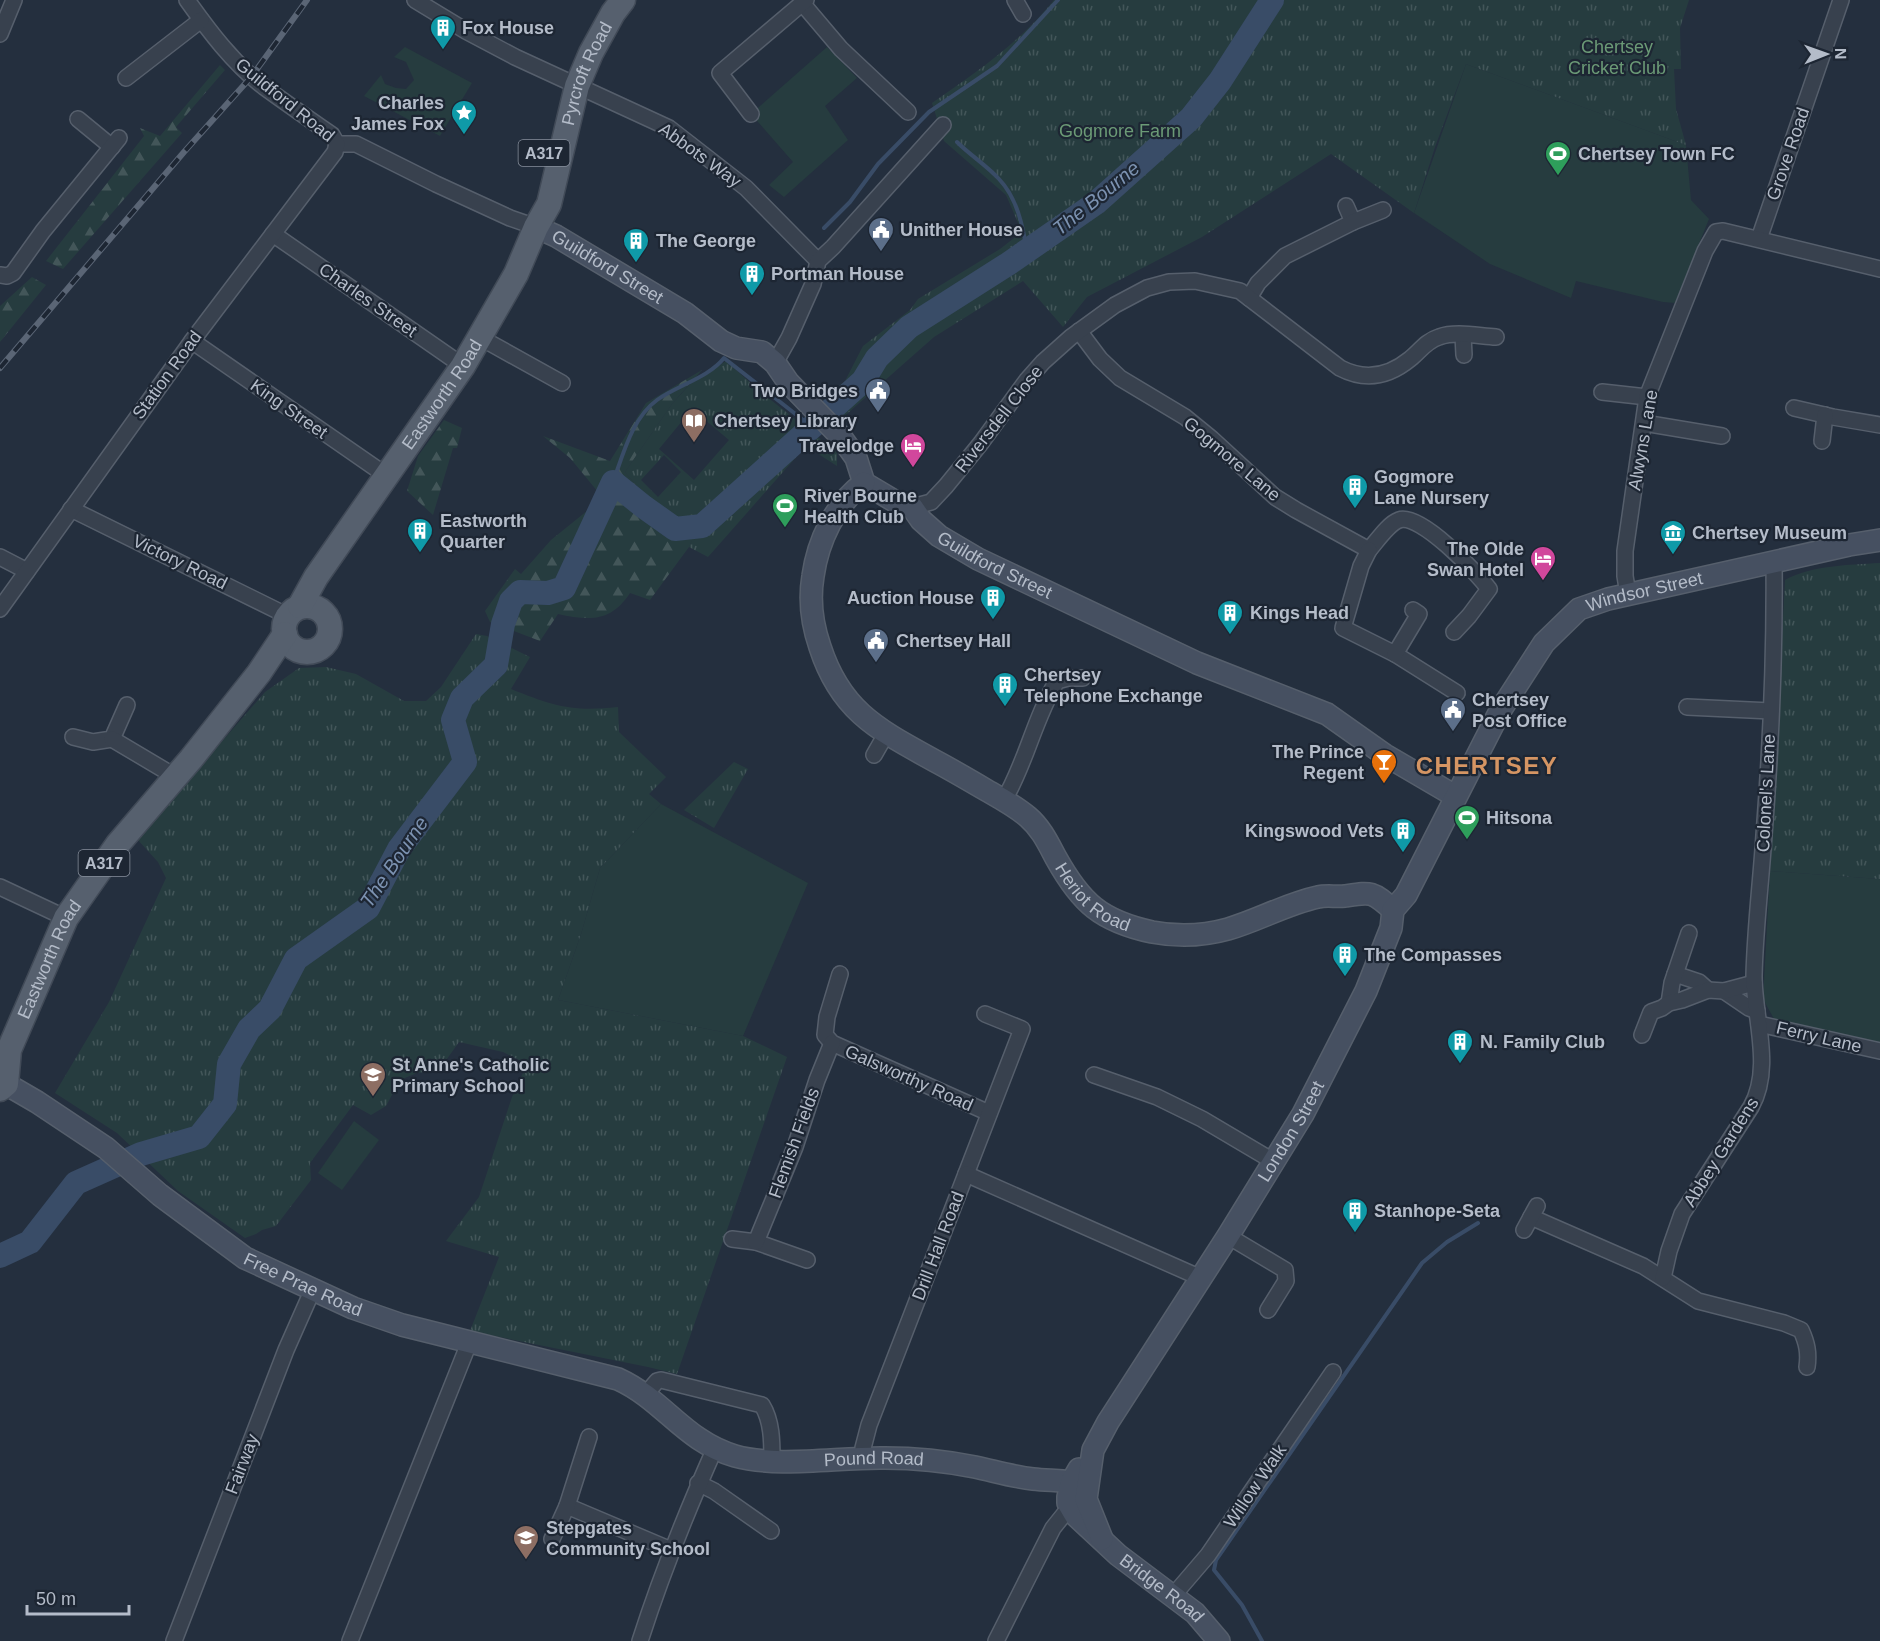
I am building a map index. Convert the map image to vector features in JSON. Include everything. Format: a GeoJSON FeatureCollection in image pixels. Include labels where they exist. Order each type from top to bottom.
{"type":"FeatureCollection","features":[{"type":"Feature","properties":{"kind":"main road","name":"Pyrcroft Road"},"geometry":{"type":"LineString","coordinates":[[536,227],[534,200],[569,82],[608,0]]}},
{"type":"Feature","properties":{"kind":"main road","name":"Pyrcroft Road"},"geometry":{"type":"LineString","coordinates":[[569,82],[591,53],[613,13],[623,0]]}},
{"type":"Feature","properties":{"kind":"main road","name":"Eastworth Road"},"geometry":{"type":"LineString","coordinates":[[3,1087],[4,1048],[66,918],[118,844],[176,777],[259,673],[316,577],[481,338],[516,274],[536,227]]}},
{"type":"Feature","properties":{"kind":"main road","name":"Guildford Street"},"geometry":{"type":"LineString","coordinates":[[536,227],[556,236],[676,308],[721,340],[736,348],[762,352],[775,363],[788,382],[841,437],[856,458],[864,483],[896,502],[912,507],[921,520],[939,536],[978,559],[1197,663],[1327,714],[1385,755],[1455,796]]}},
{"type":"Feature","properties":{"kind":"main road","name":"Heriot Road"},"geometry":{"type":"LineString","coordinates":[[864,483],[851,493],[823,536],[815,563],[810,591],[815,632],[826,665],[840,690],[867,720],[886,734],[1004,801],[1029,818],[1040,831],[1078,891],[1092,907],[1107,918],[1126,925],[1175,935],[1207,934],[1230,928],[1282,907],[1319,896],[1344,896],[1354,903],[1393,910]]}},
{"type":"Feature","properties":{"kind":"main road"},"geometry":{"type":"LineString","coordinates":[[1827,551],[1880,540]]}},
{"type":"Feature","properties":{"kind":"main road","name":"Windsor Street"},"geometry":{"type":"LineString","coordinates":[[1455,796],[1500,711],[1544,642],[1578,609],[1628,594],[1827,551]]}},
{"type":"Feature","properties":{"kind":"main road"},"geometry":{"type":"LineString","coordinates":[[1827,551],[1880,553]]}},
{"type":"Feature","properties":{"kind":"main road","name":"Eastworth Road"},"geometry":{"type":"LineString","coordinates":[[327,615],[325,584],[333,553]]}},
{"type":"Feature","properties":{"kind":"main road"},"geometry":{"type":"LineString","coordinates":[[303,652],[291,646],[291,618],[316,607],[327,615]]}},
{"type":"Feature","properties":{"kind":"main road","name":"A317"},"geometry":{"type":"LineString","coordinates":[[303,652],[315,651],[327,642],[331,627],[327,615]]}},
{"type":"Feature","properties":{"kind":"main road","name":"Eastworth Road"},"geometry":{"type":"LineString","coordinates":[[259,673],[303,652]]}},
{"type":"Feature","properties":{"kind":"main road","name":"London Street"},"geometry":{"type":"LineString","coordinates":[[1077,1494],[1108,1422],[1228,1236],[1302,1114],[1366,991],[1391,928],[1393,910],[1406,894],[1455,796]]}},
{"type":"Feature","properties":{"kind":"main road","name":"Free Prae Road"},"geometry":{"type":"LineString","coordinates":[[3,1087],[37,1102],[106,1148],[173,1205],[245,1258],[353,1308],[392,1322],[618,1379],[646,1394],[687,1432],[715,1448]]}},
{"type":"Feature","properties":{"kind":"main road","name":"Pound Road"},"geometry":{"type":"LineString","coordinates":[[715,1448],[748,1458],[772,1460],[903,1458],[939,1460],[1033,1479],[1077,1494]]}},
{"type":"Feature","properties":{"kind":"main road","name":"Bridge Road"},"geometry":{"type":"LineString","coordinates":[[1077,1494],[1092,1533],[1195,1613],[1219,1641]]}},
{"type":"Feature","properties":{"kind":"street"},"geometry":{"type":"LineString","coordinates":[[0,34],[14,0]]}},
{"type":"Feature","properties":{"kind":"street","name":"Guildford Road"},"geometry":{"type":"LineString","coordinates":[[187,0],[234,59],[262,86],[332,135],[337,144],[356,144],[436,184],[536,227]]}},
{"type":"Feature","properties":{"kind":"street","name":"Abbots Way"},"geometry":{"type":"LineString","coordinates":[[415,0],[502,51],[669,128],[746,188],[818,261]]}},
{"type":"Feature","properties":{"kind":"street"},"geometry":{"type":"LineString","coordinates":[[1015,0],[1023,14]]}},
{"type":"Feature","properties":{"kind":"street","name":"Grove Road"},"geometry":{"type":"LineString","coordinates":[[1759,239],[1841,0]]}},
{"type":"Feature","properties":{"kind":"street"},"geometry":{"type":"LineString","coordinates":[[751,114],[720,74],[804,2],[842,49],[908,112]]}},
{"type":"Feature","properties":{"kind":"street"},"geometry":{"type":"LineString","coordinates":[[126,78],[201,20]]}},
{"type":"Feature","properties":{"kind":"street"},"geometry":{"type":"LineString","coordinates":[[0,275],[8,276],[13,273],[43,231],[115,143],[78,119]]}},
{"type":"Feature","properties":{"kind":"street"},"geometry":{"type":"LineString","coordinates":[[775,363],[813,284],[818,261],[943,125]]}},
{"type":"Feature","properties":{"kind":"street","name":"Station Road"},"geometry":{"type":"LineString","coordinates":[[0,609],[192,341],[334,152],[337,144]]}},
{"type":"Feature","properties":{"kind":"street"},"geometry":{"type":"LineString","coordinates":[[1346,206],[1353,222]]}},
{"type":"Feature","properties":{"kind":"street"},"geometry":{"type":"LineString","coordinates":[[1249,298],[1258,283],[1285,256],[1353,222],[1383,210]]}},
{"type":"Feature","properties":{"kind":"street","name":"Alwyns Lane"},"geometry":{"type":"LineString","coordinates":[[1628,594],[1625,551],[1647,397],[1705,251],[1716,232],[1723,231],[1759,239]]}},
{"type":"Feature","properties":{"kind":"street","name":"Charles Street"},"geometry":{"type":"LineString","coordinates":[[273,234],[463,366]]}},
{"type":"Feature","properties":{"kind":"street"},"geometry":{"type":"LineString","coordinates":[[1759,239],[1880,269]]}},
{"type":"Feature","properties":{"kind":"street","name":"Riversdell Close"},"geometry":{"type":"LineString","coordinates":[[912,507],[931,502],[946,486],[1043,362],[1119,302],[1147,288],[1169,282],[1196,281],[1240,291],[1332,362],[1353,375],[1378,375],[1394,370],[1411,358],[1428,341],[1443,336],[1496,337]]}},
{"type":"Feature","properties":{"kind":"street","name":"Gogmore Lane"},"geometry":{"type":"LineString","coordinates":[[1079,332],[1100,359],[1120,378],[1185,417],[1275,497],[1369,550]]}},
{"type":"Feature","properties":{"kind":"street"},"geometry":{"type":"LineString","coordinates":[[1463,335],[1464,355]]}},
{"type":"Feature","properties":{"kind":"street"},"geometry":{"type":"LineString","coordinates":[[481,338],[562,383]]}},
{"type":"Feature","properties":{"kind":"street","name":"King Street"},"geometry":{"type":"LineString","coordinates":[[192,341],[387,476]]}},
{"type":"Feature","properties":{"kind":"street"},"geometry":{"type":"LineString","coordinates":[[1602,392],[1647,397]]}},
{"type":"Feature","properties":{"kind":"street"},"geometry":{"type":"LineString","coordinates":[[1794,408],[1880,425]]}},
{"type":"Feature","properties":{"kind":"street"},"geometry":{"type":"LineString","coordinates":[[1822,441],[1825,415]]}},
{"type":"Feature","properties":{"kind":"street"},"geometry":{"type":"LineString","coordinates":[[1644,423],[1722,436]]}},
{"type":"Feature","properties":{"kind":"street","name":"Victory Road"},"geometry":{"type":"LineString","coordinates":[[72,510],[291,618]]}},
{"type":"Feature","properties":{"kind":"street"},"geometry":{"type":"LineString","coordinates":[[1454,632],[1489,589],[1457,553],[1418,524],[1403,519],[1398,520],[1369,550],[1361,566],[1343,628],[1395,654],[1457,693]]}},
{"type":"Feature","properties":{"kind":"street"},"geometry":{"type":"LineString","coordinates":[[0,557],[27,571]]}},
{"type":"Feature","properties":{"kind":"street","name":"Colonel's Lane"},"geometry":{"type":"LineString","coordinates":[[1758,1017],[1754,982],[1771,711],[1774,561]]}},
{"type":"Feature","properties":{"kind":"street"},"geometry":{"type":"LineString","coordinates":[[1395,654],[1419,614],[1413,610]]}},
{"type":"Feature","properties":{"kind":"street"},"geometry":{"type":"LineString","coordinates":[[1004,801],[1015,781],[1045,701],[1057,681],[1083,678]]}},
{"type":"Feature","properties":{"kind":"street"},"geometry":{"type":"LineString","coordinates":[[112,739],[127,705]]}},
{"type":"Feature","properties":{"kind":"street"},"geometry":{"type":"LineString","coordinates":[[1687,707],[1771,711]]}},
{"type":"Feature","properties":{"kind":"street"},"geometry":{"type":"LineString","coordinates":[[874,755],[886,734]]}},
{"type":"Feature","properties":{"kind":"street"},"geometry":{"type":"LineString","coordinates":[[73,737],[93,742],[112,739],[176,777]]}},
{"type":"Feature","properties":{"kind":"street"},"geometry":{"type":"LineString","coordinates":[[0,887],[66,918]]}},
{"type":"Feature","properties":{"kind":"street"},"geometry":{"type":"LineString","coordinates":[[1669,1003],[1675,974],[1689,933]]}},
{"type":"Feature","properties":{"kind":"street","name":"Galsworthy Road"},"geometry":{"type":"LineString","coordinates":[[840,974],[827,1017],[825,1035],[832,1043],[988,1113]]}},
{"type":"Feature","properties":{"kind":"street"},"geometry":{"type":"LineString","coordinates":[[1675,974],[1699,982],[1708,990]]}},
{"type":"Feature","properties":{"kind":"street"},"geometry":{"type":"LineString","coordinates":[[1642,1035],[1651,1012],[1669,1003],[1708,990],[1724,991],[1754,982]]}},
{"type":"Feature","properties":{"kind":"street","name":"Ferry Lane"},"geometry":{"type":"LineString","coordinates":[[1724,991],[1758,1017],[1880,1051]]}},
{"type":"Feature","properties":{"kind":"street","name":"Galsworthy Road"},"geometry":{"type":"LineString","coordinates":[[966,1174],[1022,1029],[985,1014]]}},
{"type":"Feature","properties":{"kind":"street","name":"Abbey Gardens"},"geometry":{"type":"LineString","coordinates":[[1663,1278],[1669,1251],[1682,1214],[1756,1098],[1761,1071],[1758,1017]]}},
{"type":"Feature","properties":{"kind":"street","name":"Flemish Fields"},"geometry":{"type":"LineString","coordinates":[[756,1242],[795,1147],[832,1043]]}},
{"type":"Feature","properties":{"kind":"street"},"geometry":{"type":"LineString","coordinates":[[1094,1075],[1156,1096],[1202,1119],[1273,1161]]}},
{"type":"Feature","properties":{"kind":"street","name":"Drill Hall Road"},"geometry":{"type":"LineString","coordinates":[[863,1458],[869,1425],[966,1174],[1201,1278]]}},
{"type":"Feature","properties":{"kind":"street"},"geometry":{"type":"LineString","coordinates":[[1531,1218],[1643,1266],[1698,1301],[1784,1323],[1801,1330],[1809,1354],[1806,1367]]}},
{"type":"Feature","properties":{"kind":"street"},"geometry":{"type":"LineString","coordinates":[[1228,1236],[1285,1270],[1286,1281],[1268,1310]]}},
{"type":"Feature","properties":{"kind":"street"},"geometry":{"type":"LineString","coordinates":[[732,1239],[756,1242],[807,1260]]}},
{"type":"Feature","properties":{"kind":"street","name":"Fairway"},"geometry":{"type":"LineString","coordinates":[[174,1641],[286,1350],[313,1289]]}},
{"type":"Feature","properties":{"kind":"street"},"geometry":{"type":"LineString","coordinates":[[350,1641],[469,1343]]}},
{"type":"Feature","properties":{"kind":"street","name":"Willow Walk"},"geometry":{"type":"LineString","coordinates":[[1172,1597],[1208,1555],[1333,1372]]}},
{"type":"Feature","properties":{"kind":"street"},"geometry":{"type":"LineString","coordinates":[[646,1394],[657,1380],[661,1380],[762,1405],[766,1411],[771,1432],[772,1460]]}},
{"type":"Feature","properties":{"kind":"street"},"geometry":{"type":"LineString","coordinates":[[552,1539],[567,1506],[589,1437]]}},
{"type":"Feature","properties":{"kind":"street"},"geometry":{"type":"LineString","coordinates":[[640,1641],[671,1550],[715,1448]]}},
{"type":"Feature","properties":{"kind":"street"},"geometry":{"type":"LineString","coordinates":[[698,1483],[714,1491],[771,1531]]}},
{"type":"Feature","properties":{"kind":"street"},"geometry":{"type":"LineString","coordinates":[[996,1641],[1053,1528],[1077,1494]]}},
{"type":"Feature","properties":{"kind":"street"},"geometry":{"type":"LineString","coordinates":[[567,1506],[671,1550]]}},
{"type":"Feature","properties":{"kind":"green space","name":"Gogmore Farm"},"geometry":{"type":"Polygon","coordinates":[[[1054,0],[1689,0],[1680,28],[1681,69],[1674,69],[1676,109],[1686,145],[1466,64],[1435,147],[1414,213],[1331,154],[1202,237],[1087,297],[1063,327],[1023,281],[934,337],[840,420],[823,399],[845,381],[863,346],[910,310],[918,299],[1000,249],[1022,232],[1006,195],[944,141],[932,103],[1012,43],[1054,0]]]}},
{"type":"Feature","properties":{"kind":"green space"},"geometry":{"type":"Polygon","coordinates":[[[405,47],[472,83],[440,136],[364,96],[381,75],[385,84],[396,88],[406,89],[414,80],[406,62],[394,57],[405,47]]]}},
{"type":"Feature","properties":{"kind":"green space"},"geometry":{"type":"Polygon","coordinates":[[[827,47],[857,78],[825,106],[848,140],[784,197],[769,185],[793,162],[751,114],[827,47]]]}},
{"type":"Feature","properties":{"kind":"green space","name":"Chertsey Town FC"},"geometry":{"type":"Polygon","coordinates":[[[1466,64],[1686,145],[1691,200],[1709,219],[1675,303],[1576,281],[1571,298],[1490,264],[1414,213],[1466,64]]]}},
{"type":"Feature","properties":{"kind":"green space"},"geometry":{"type":"Polygon","coordinates":[[[220,65],[225,70],[176,127],[182,133],[63,269],[46,261],[144,136],[140,128],[160,136],[220,65]]]}},
{"type":"Feature","properties":{"kind":"green space"},"geometry":{"type":"Polygon","coordinates":[[[32,277],[46,285],[0,342],[0,306],[32,277]]]}},
{"type":"Feature","properties":{"kind":"green space"},"geometry":{"type":"Polygon","coordinates":[[[726,361],[762,393],[837,452],[837,466],[806,446],[708,557],[689,547],[700,520],[681,520],[640,490],[625,472],[672,404],[692,382],[726,361]],[[692,409],[659,449],[694,480],[729,440],[692,409]],[[664,455],[641,480],[658,497],[681,472],[664,455]]]}},
{"type":"Feature","properties":{"kind":"green space"},"geometry":{"type":"Polygon","coordinates":[[[702,370],[672,404],[625,472],[640,490],[701,520],[689,547],[650,600],[630,593],[615,610],[599,617],[580,618],[558,614],[540,641],[490,622],[485,611],[515,569],[521,574],[551,540],[603,498],[570,458],[543,436],[610,461],[646,403],[702,370]]]}},
{"type":"Feature","properties":{"kind":"green space"},"geometry":{"type":"Polygon","coordinates":[[[444,420],[462,428],[457,448],[453,448],[433,515],[407,491],[418,456],[444,420]]]}},
{"type":"Feature","properties":{"kind":"green space"},"geometry":{"type":"Polygon","coordinates":[[[1880,563],[1880,879],[1770,871],[1785,580],[1807,571],[1844,565],[1880,563]]]}},
{"type":"Feature","properties":{"kind":"green space"},"geometry":{"type":"Polygon","coordinates":[[[476,634],[487,636],[530,657],[511,689],[563,706],[588,709],[618,707],[619,732],[666,777],[649,794],[661,804],[600,868],[581,934],[558,1000],[743,1036],[787,1057],[677,1374],[470,1331],[499,1257],[446,1241],[479,1197],[512,1097],[527,1064],[503,1052],[459,1042],[439,1070],[417,1073],[400,1080],[386,1106],[371,1115],[353,1105],[310,1163],[311,1180],[276,1226],[245,1238],[178,1191],[117,1133],[55,1093],[109,1002],[166,878],[158,862],[137,839],[265,692],[299,668],[326,667],[356,674],[404,701],[426,701],[441,687],[476,634]]]}},
{"type":"Feature","properties":{"kind":"green space"},"geometry":{"type":"Polygon","coordinates":[[[734,762],[748,769],[714,828],[684,810],[734,762]]]}},
{"type":"Feature","properties":{"kind":"green space"},"geometry":{"type":"Polygon","coordinates":[[[661,804],[808,883],[743,1036],[558,1000],[581,934],[600,868],[661,804]]]}},
{"type":"Feature","properties":{"kind":"green space"},"geometry":{"type":"Polygon","coordinates":[[[1770,871],[1880,879],[1880,1045],[1774,1019],[1763,999],[1770,871]]]}},
{"type":"Feature","properties":{"kind":"green space"},"geometry":{"type":"Polygon","coordinates":[[[354,1121],[379,1140],[342,1190],[318,1173],[354,1121]]]}},
{"type":"Feature","properties":{"kind":"waterway","name":"The Bourne"},"geometry":{"type":"LineString","coordinates":[[824,228],[850,202],[878,164],[929,112],[997,66],[1058,0]]}},
{"type":"Feature","properties":{"kind":"waterway","name":"The Bourne"},"geometry":{"type":"LineString","coordinates":[[0,1256],[30,1242],[76,1183],[141,1154],[199,1137],[225,1104],[229,1064],[249,1029],[270,1009],[296,959],[368,908],[399,849],[465,762],[453,720],[462,698],[496,665],[503,624],[511,601],[520,592],[548,593],[564,588],[613,482],[675,529],[702,526],[863,381],[877,358],[909,327],[1008,264],[1096,203],[1191,118],[1220,81],[1272,0]]}},
{"type":"Feature","properties":{"kind":"waterway","name":"The Bourne"},"geometry":{"type":"LineString","coordinates":[[957,142],[994,174],[1005,187],[1018,213],[1027,252]]}},
{"type":"Feature","properties":{"kind":"waterway","name":"The Bourne"},"geometry":{"type":"LineString","coordinates":[[613,482],[629,438],[648,408],[665,395],[710,371],[724,358],[812,427]]}},
{"type":"Feature","properties":{"kind":"waterway"},"geometry":{"type":"LineString","coordinates":[[1262,1641],[1242,1605],[1214,1570],[1216,1560],[1422,1263],[1447,1242],[1478,1223]]}},
{"type":"Feature","properties":{"kind":"railway"},"geometry":{"type":"LineString","coordinates":[[0,368],[184,152],[252,76],[307,0]]}},
{"type":"Feature","properties":{"kind":"place","name":"Fox House"},"geometry":{"type":"Point","coordinates":[443,51]}},
{"type":"Feature","properties":{"kind":"place","name":"Charles James Fox"},"geometry":{"type":"Point","coordinates":[464,136]}},
{"type":"Feature","properties":{"kind":"place","name":"Chertsey Town FC"},"geometry":{"type":"Point","coordinates":[1558,177]}},
{"type":"Feature","properties":{"kind":"place","name":"Unither House"},"geometry":{"type":"Point","coordinates":[881,253]}},
{"type":"Feature","properties":{"kind":"place","name":"The George"},"geometry":{"type":"Point","coordinates":[636,264]}},
{"type":"Feature","properties":{"kind":"place","name":"Portman House"},"geometry":{"type":"Point","coordinates":[752,297]}},
{"type":"Feature","properties":{"kind":"place","name":"Two Bridges"},"geometry":{"type":"Point","coordinates":[878,414]}},
{"type":"Feature","properties":{"kind":"place","name":"Chertsey Library"},"geometry":{"type":"Point","coordinates":[694,444]}},
{"type":"Feature","properties":{"kind":"place","name":"Travelodge"},"geometry":{"type":"Point","coordinates":[913,469]}},
{"type":"Feature","properties":{"kind":"place","name":"Gogmore Lane Nursery"},"geometry":{"type":"Point","coordinates":[1355,510]}},
{"type":"Feature","properties":{"kind":"place","name":"River Bourne Health Club"},"geometry":{"type":"Point","coordinates":[785,529]}},
{"type":"Feature","properties":{"kind":"place","name":"Eastworth Quarter"},"geometry":{"type":"Point","coordinates":[420,554]}},
{"type":"Feature","properties":{"kind":"place","name":"Chertsey Museum"},"geometry":{"type":"Point","coordinates":[1673,556]}},
{"type":"Feature","properties":{"kind":"place","name":"The Olde Swan Hotel"},"geometry":{"type":"Point","coordinates":[1543,582]}},
{"type":"Feature","properties":{"kind":"place","name":"Auction House"},"geometry":{"type":"Point","coordinates":[993,621]}},
{"type":"Feature","properties":{"kind":"place","name":"Kings Head"},"geometry":{"type":"Point","coordinates":[1230,636]}},
{"type":"Feature","properties":{"kind":"place","name":"Chertsey Hall"},"geometry":{"type":"Point","coordinates":[876,664]}},
{"type":"Feature","properties":{"kind":"place","name":"Chertsey Telephone Exchange"},"geometry":{"type":"Point","coordinates":[1005,708]}},
{"type":"Feature","properties":{"kind":"place","name":"Chertsey Post Office"},"geometry":{"type":"Point","coordinates":[1453,733]}},
{"type":"Feature","properties":{"kind":"place","name":"The Prince Regent"},"geometry":{"type":"Point","coordinates":[1384,785]}},
{"type":"Feature","properties":{"kind":"place","name":"Hitsona"},"geometry":{"type":"Point","coordinates":[1467,841]}},
{"type":"Feature","properties":{"kind":"place","name":"Kingswood Vets"},"geometry":{"type":"Point","coordinates":[1403,854]}},
{"type":"Feature","properties":{"kind":"place","name":"The Compasses"},"geometry":{"type":"Point","coordinates":[1345,978]}},
{"type":"Feature","properties":{"kind":"place","name":"N. Family Club"},"geometry":{"type":"Point","coordinates":[1460,1065]}},
{"type":"Feature","properties":{"kind":"place","name":"St Anne's Catholic Primary School"},"geometry":{"type":"Point","coordinates":[373,1098]}},
{"type":"Feature","properties":{"kind":"place","name":"Stanhope-Seta"},"geometry":{"type":"Point","coordinates":[1355,1234]}},
{"type":"Feature","properties":{"kind":"place","name":"Stepgates Community School"},"geometry":{"type":"Point","coordinates":[526,1561]}},
{"type":"Feature","properties":{"kind":"district","name":"CHERTSEY"},"geometry":{"type":"Point","coordinates":[1487,765]}},
{"type":"Feature","properties":{"kind":"park label","name":"Chertsey Cricket Club"},"geometry":{"type":"Point","coordinates":[1617,57]}}]}
